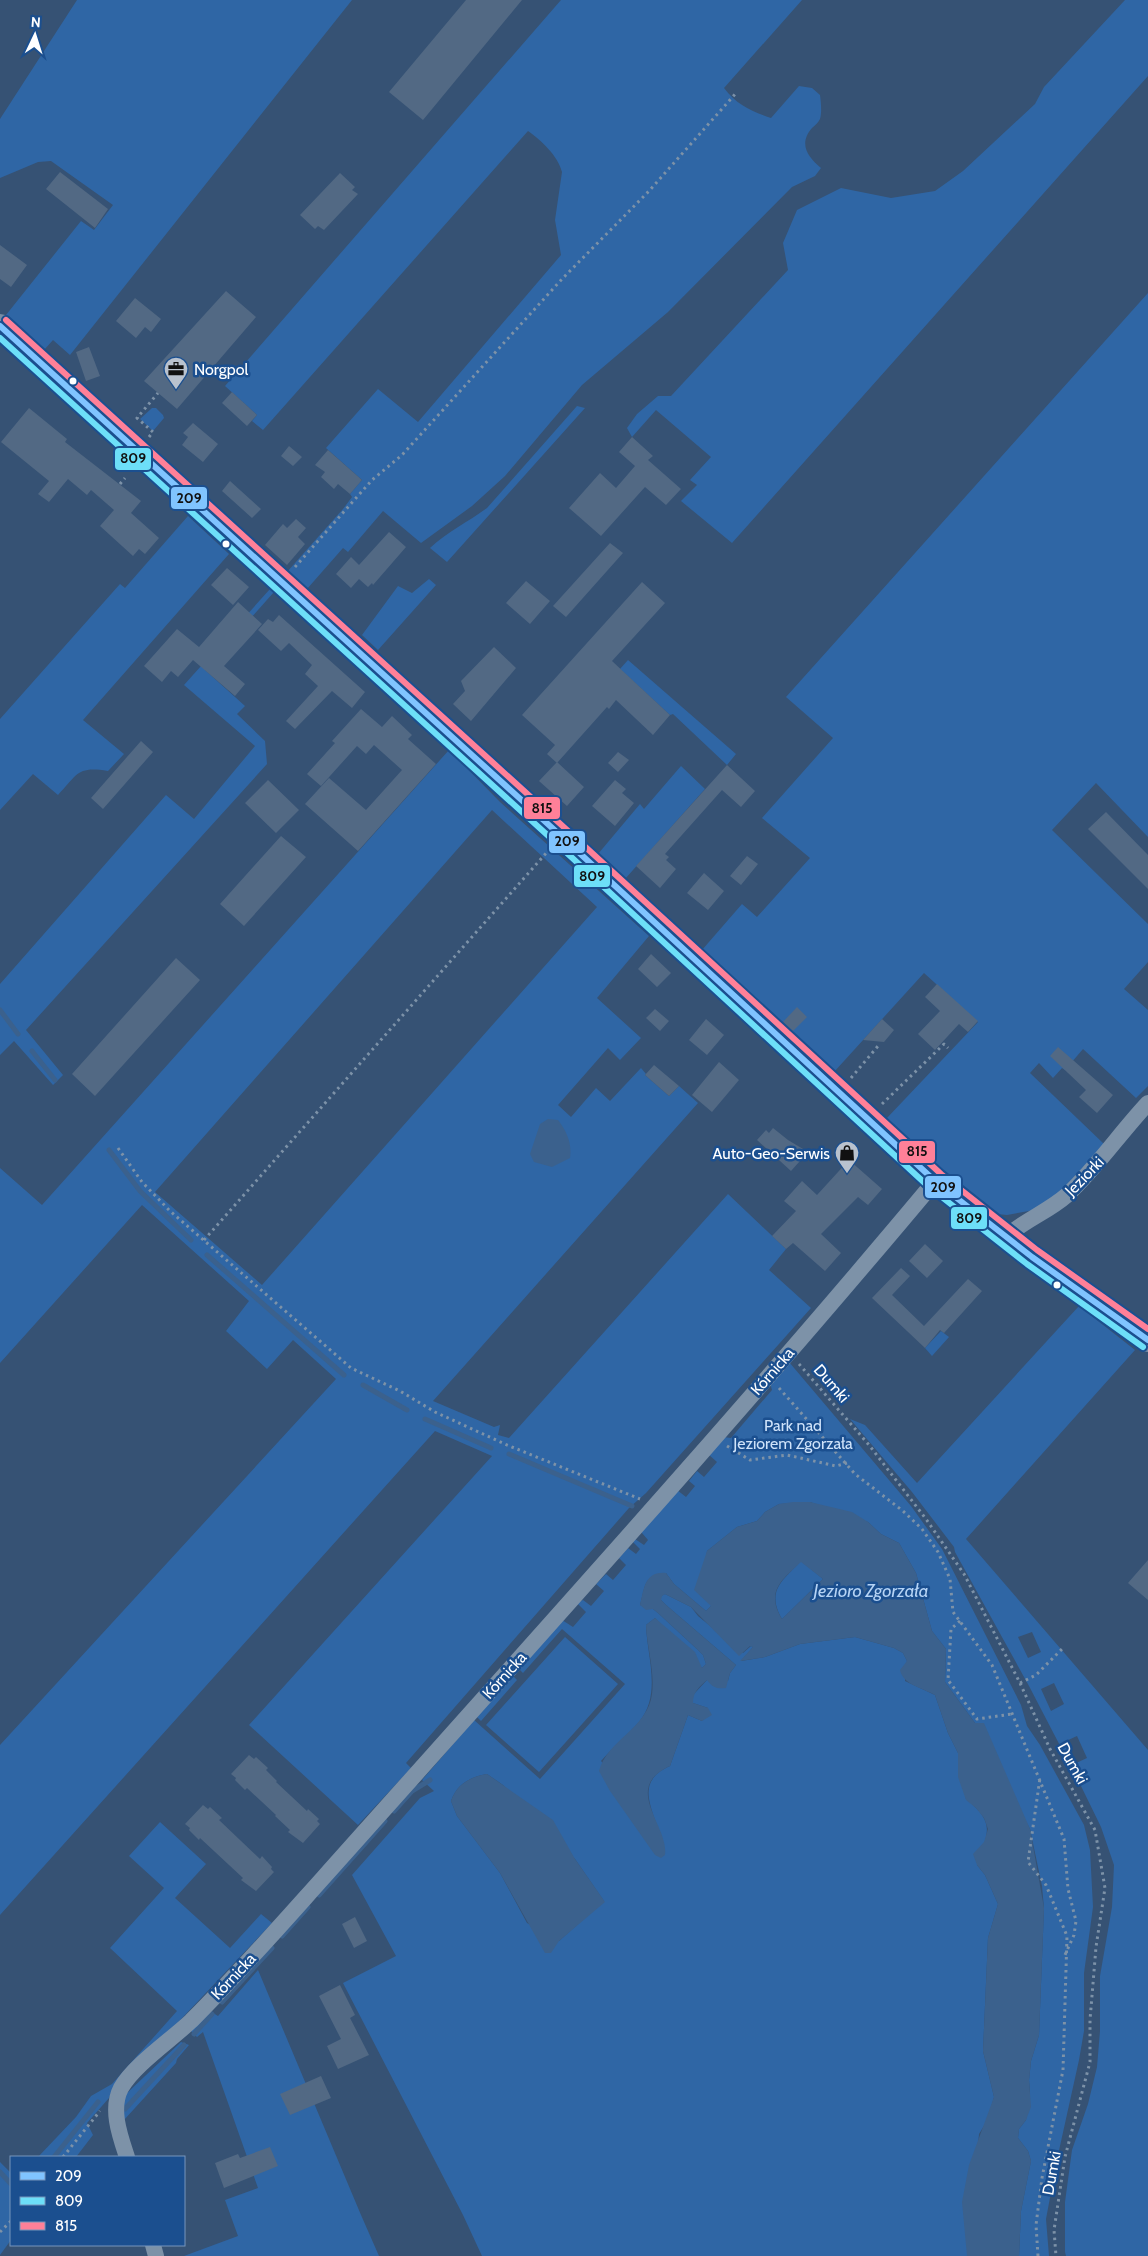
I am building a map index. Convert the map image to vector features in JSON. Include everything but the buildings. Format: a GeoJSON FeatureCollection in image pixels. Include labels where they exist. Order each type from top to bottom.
{"type":"FeatureCollection","features":[{"type":"Feature","properties":{"kind":"street"},"geometry":{"type":"LineString","coordinates":[[0,326],[561,836],[935,1181],[1051,1271],[1148,1340]]}},
{"type":"Feature","properties":{"kind":"street","name":"Jeziorki"},"geometry":{"type":"LineString","coordinates":[[1007,1236],[1047,1211],[1068,1194],[1148,1103]]}},
{"type":"Feature","properties":{"kind":"street","name":"Kórnicka"},"geometry":{"type":"LineString","coordinates":[[117,2100],[120,2090],[130,2076],[188,2024],[229,1982],[615,1552],[935,1181]]}},
{"type":"Feature","properties":{"kind":"street"},"geometry":{"type":"LineString","coordinates":[[117,2100],[116,2116],[127,2156]]}},
{"type":"Feature","properties":{"kind":"path"},"geometry":{"type":"LineString","coordinates":[[294,569],[372,480],[402,455],[562,279],[649,190],[737,92]]}},
{"type":"Feature","properties":{"kind":"path"},"geometry":{"type":"LineString","coordinates":[[144,443],[153,432],[137,418],[158,393]]}},
{"type":"Feature","properties":{"kind":"path"},"geometry":{"type":"LineString","coordinates":[[120,484],[125,478]]}},
{"type":"Feature","properties":{"kind":"path"},"geometry":{"type":"LineString","coordinates":[[204,1240],[561,836]]}},
{"type":"Feature","properties":{"kind":"path"},"geometry":{"type":"LineString","coordinates":[[876,1110],[934,1052],[944,1044],[948,1048]]}},
{"type":"Feature","properties":{"kind":"path"},"geometry":{"type":"LineString","coordinates":[[846,1083],[878,1046]]}},
{"type":"Feature","properties":{"kind":"path"},"geometry":{"type":"LineString","coordinates":[[118,1148],[142,1182],[170,1211],[351,1368],[400,1391],[435,1412],[507,1445],[655,1504]]}},
{"type":"Feature","properties":{"kind":"path","name":"Dumki"},"geometry":{"type":"LineString","coordinates":[[789,1352],[869,1445],[926,1519],[964,1574],[1020,1683],[1050,1749],[1095,1830],[1105,1888],[1096,1947],[1090,2020],[1090,2062],[1065,2157],[1054,2230],[1056,2256]]}},
{"type":"Feature","properties":{"kind":"path"},"geometry":{"type":"LineString","coordinates":[[768,1376],[856,1474],[903,1511],[930,1540],[938,1552],[950,1580],[953,1612],[992,1664],[1064,1839],[1068,1889],[1075,1910],[1074,1935],[1066,1955]]}},
{"type":"Feature","properties":{"kind":"path"},"geometry":{"type":"LineString","coordinates":[[715,1436],[750,1460],[787,1455],[836,1466],[847,1463]]}},
{"type":"Feature","properties":{"kind":"path"},"geometry":{"type":"LineString","coordinates":[[960,1621],[951,1629],[948,1680],[977,1719],[1012,1714]]}},
{"type":"Feature","properties":{"kind":"path"},"geometry":{"type":"LineString","coordinates":[[1020,1683],[1036,1675],[1062,1649]]}},
{"type":"Feature","properties":{"kind":"path"},"geometry":{"type":"LineString","coordinates":[[1038,2256],[1037,2216],[1063,2070],[1067,1936],[1046,1885],[1028,1862],[1040,1778]]}},
{"type":"Feature","properties":{"kind":"path"},"geometry":{"type":"LineString","coordinates":[[64,2156],[98,2113],[117,2100]]}},
{"type":"Feature","properties":{"kind":"path"},"geometry":{"type":"LineString","coordinates":[[0,2232],[10,2222]]}},
{"type":"Feature","properties":{"kind":"green space"},"geometry":{"type":"Polygon","coordinates":[[[77,0],[352,0],[70,355],[53,340],[44,350],[6,315],[81,221],[94,230],[113,205],[51,161],[38,162],[0,178],[0,119],[77,0]]]}},
{"type":"Feature","properties":{"kind":"green space"},"geometry":{"type":"Polygon","coordinates":[[[561,0],[802,0],[724,88],[745,107],[771,118],[799,86],[812,88],[820,95],[821,113],[820,119],[808,134],[805,145],[809,155],[821,168],[815,176],[792,187],[668,312],[582,385],[505,476],[472,506],[421,543],[383,511],[348,552],[343,548],[307,589],[287,572],[343,509],[352,497],[350,494],[362,480],[326,448],[378,389],[418,422],[561,255],[555,220],[562,172],[553,154],[528,131],[263,430],[252,421],[257,415],[225,386],[561,0]]]}},
{"type":"Feature","properties":{"kind":"green space"},"geometry":{"type":"Polygon","coordinates":[[[1125,0],[1148,0],[1148,76],[732,543],[681,501],[697,485],[690,480],[711,457],[656,410],[632,437],[627,428],[637,414],[658,396],[671,396],[788,270],[783,243],[797,210],[841,188],[891,198],[935,191],[963,171],[1035,104],[1044,87],[1125,0]]]}},
{"type":"Feature","properties":{"kind":"green space"},"geometry":{"type":"Polygon","coordinates":[[[1148,293],[1148,837],[1096,783],[1052,830],[1148,924],[1148,962],[1124,989],[1148,1010],[1148,1086],[1136,1098],[1083,1049],[1065,1070],[1062,1068],[1053,1078],[1039,1063],[1030,1073],[1104,1144],[1068,1186],[1040,1209],[1007,1215],[997,1214],[983,1205],[936,1166],[886,1119],[978,1022],[924,973],[834,1072],[702,950],[742,904],[757,917],[810,858],[762,818],[833,738],[786,697],[1148,293]]]}},
{"type":"Feature","properties":{"kind":"green space"},"geometry":{"type":"Polygon","coordinates":[[[577,406],[585,408],[447,562],[430,548],[443,537],[487,508],[577,406]]]}},
{"type":"Feature","properties":{"kind":"green space"},"geometry":{"type":"Polygon","coordinates":[[[152,408],[156,408],[164,418],[153,431],[140,419],[152,408]]]}},
{"type":"Feature","properties":{"kind":"green space"},"geometry":{"type":"Polygon","coordinates":[[[188,516],[229,554],[83,720],[124,754],[108,771],[90,770],[79,773],[58,795],[33,774],[0,810],[0,719],[120,584],[125,588],[188,516]]]}},
{"type":"Feature","properties":{"kind":"green space"},"geometry":{"type":"Polygon","coordinates":[[[429,579],[436,585],[378,650],[362,635],[398,586],[412,593],[429,579]]]}},
{"type":"Feature","properties":{"kind":"green space"},"geometry":{"type":"Polygon","coordinates":[[[270,589],[274,592],[205,670],[245,706],[237,714],[265,741],[267,764],[26,1030],[63,1075],[53,1085],[14,1041],[0,1055],[0,984],[166,795],[194,819],[255,746],[184,685],[270,589]]]}},
{"type":"Feature","properties":{"kind":"green space"},"geometry":{"type":"Polygon","coordinates":[[[628,660],[736,754],[727,765],[673,714],[670,715],[620,669],[628,660]]]}},
{"type":"Feature","properties":{"kind":"green space"},"geometry":{"type":"Polygon","coordinates":[[[449,750],[500,802],[649,936],[597,998],[641,1038],[620,1060],[608,1048],[558,1105],[571,1117],[596,1088],[610,1101],[641,1068],[645,1075],[669,1096],[679,1086],[698,1103],[433,1401],[494,1427],[500,1425],[498,1435],[509,1438],[728,1194],[786,1249],[769,1270],[811,1308],[646,1493],[629,1508],[406,1763],[411,1768],[358,1825],[249,1725],[492,1456],[435,1431],[0,1915],[0,1745],[336,1379],[293,1340],[267,1369],[226,1331],[249,1301],[142,1205],[0,1363],[0,1168],[42,1205],[449,750]],[[492,810],[155,1192],[262,1285],[597,907],[492,810]]]}},
{"type":"Feature","properties":{"kind":"green space"},"geometry":{"type":"Polygon","coordinates":[[[681,766],[705,789],[625,879],[598,854],[640,804],[644,809],[681,766]]]}},
{"type":"Feature","properties":{"kind":"green space"},"geometry":{"type":"Polygon","coordinates":[[[1079,1306],[1135,1350],[966,1539],[1148,1750],[1148,2256],[1066,2256],[1065,2252],[1065,2202],[1072,2150],[1088,2104],[1097,2067],[1100,2031],[1100,1976],[1112,1907],[1114,1865],[1101,1827],[1029,1686],[954,1547],[912,1492],[850,1419],[865,1425],[917,1483],[1079,1306]],[[1032,1632],[1018,1637],[1028,1658],[1041,1652],[1032,1632]],[[1054,1683],[1041,1689],[1051,1711],[1064,1704],[1054,1683]],[[1077,1736],[1064,1742],[1074,1764],[1087,1758],[1077,1736]]]}},
{"type":"Feature","properties":{"kind":"green space"},"geometry":{"type":"Polygon","coordinates":[[[941,1331],[949,1337],[932,1356],[925,1348],[941,1331]]]}},
{"type":"Feature","properties":{"kind":"green space","name":"Park nad Jeziorem Zgorzała"},"geometry":{"type":"Polygon","coordinates":[[[789,1362],[911,1506],[942,1549],[1021,1705],[1027,1726],[1040,1745],[1084,1825],[1090,1850],[1093,1907],[1084,1973],[1084,2031],[1046,2219],[1049,2256],[1019,2256],[1021,2211],[1031,2161],[1028,2151],[1018,2138],[1019,2129],[1026,2120],[1030,2092],[1031,2061],[1039,2035],[1044,1908],[1042,1886],[1030,1829],[975,1723],[945,1682],[946,1649],[932,1631],[916,1573],[899,1543],[881,1534],[868,1522],[810,1502],[779,1504],[765,1512],[757,1521],[737,1527],[707,1551],[706,1559],[711,1606],[706,1611],[674,1584],[666,1573],[649,1579],[640,1605],[653,1609],[658,1613],[703,1655],[706,1664],[702,1668],[655,1618],[646,1625],[652,1675],[650,1700],[639,1722],[601,1761],[656,1823],[650,1805],[650,1783],[661,1771],[670,1766],[688,1715],[702,1721],[708,1708],[693,1703],[693,1695],[707,1680],[728,1681],[730,1673],[736,1665],[661,1600],[661,1596],[665,1594],[691,1607],[698,1616],[743,1653],[751,1646],[753,1647],[741,1661],[765,1657],[800,1644],[855,1637],[894,1648],[903,1653],[907,1661],[905,1681],[935,1695],[948,1733],[958,1753],[966,1799],[976,1808],[986,1822],[986,1837],[977,1865],[985,1875],[998,1904],[988,1938],[983,2051],[994,2097],[987,2121],[979,2134],[967,2256],[482,2256],[463,2215],[343,1983],[396,1956],[352,1875],[420,1798],[434,1791],[422,1780],[474,1720],[540,1779],[625,1684],[562,1629],[523,1673],[519,1669],[562,1620],[573,1627],[586,1612],[577,1603],[583,1600],[591,1606],[604,1591],[596,1584],[606,1574],[613,1580],[626,1565],[619,1558],[628,1548],[636,1554],[640,1549],[633,1542],[635,1539],[644,1545],[648,1540],[642,1533],[642,1530],[677,1490],[686,1497],[695,1486],[689,1481],[697,1471],[704,1477],[717,1462],[708,1454],[723,1437],[731,1438],[772,1390],[770,1383],[789,1362]],[[487,1774],[475,1777],[465,1782],[457,1790],[451,1801],[457,1816],[500,1873],[527,1923],[559,1941],[604,1901],[575,1859],[503,1785],[487,1774]]]}},
{"type":"Feature","properties":{"kind":"green space"},"geometry":{"type":"Polygon","coordinates":[[[801,1561],[823,1579],[782,1619],[777,1609],[776,1601],[778,1587],[801,1561]]]}},
{"type":"Feature","properties":{"kind":"green space"},"geometry":{"type":"Polygon","coordinates":[[[565,1637],[618,1684],[539,1772],[486,1725],[565,1637]]]}},
{"type":"Feature","properties":{"kind":"green space"},"geometry":{"type":"Polygon","coordinates":[[[513,1676],[517,1680],[481,1721],[477,1717],[513,1676]]]}},
{"type":"Feature","properties":{"kind":"green space"},"geometry":{"type":"Polygon","coordinates":[[[160,1822],[206,1864],[175,1898],[230,1948],[261,1914],[272,1923],[167,2034],[114,2086],[109,2098],[87,2123],[93,2135],[77,2156],[39,2156],[76,2117],[91,2096],[112,2084],[177,2011],[110,1948],[164,1888],[129,1856],[160,1822]]]}},
{"type":"Feature","properties":{"kind":"green space"},"geometry":{"type":"Polygon","coordinates":[[[258,1970],[379,2256],[184,2256],[238,2236],[225,2200],[258,2188],[203,2032],[197,2037],[191,2031],[210,2011],[218,2016],[258,1970]]]}},
{"type":"Feature","properties":{"kind":"green space"},"geometry":{"type":"Polygon","coordinates":[[[181,2042],[189,2045],[177,2059],[176,2063],[124,2120],[122,2113],[126,2094],[181,2042]]]}},
{"type":"Feature","properties":{"kind":"green space"},"geometry":{"type":"Polygon","coordinates":[[[0,2162],[10,2172],[10,2241],[0,2255],[0,2162]]]}},
{"type":"Feature","properties":{"kind":"water"},"geometry":{"type":"Polygon","coordinates":[[[548,1119],[558,1120],[566,1133],[570,1147],[570,1158],[552,1167],[534,1162],[530,1154],[540,1124],[548,1119]]]}},
{"type":"Feature","properties":{"kind":"water","name":"Jezioro Zgorzała"},"geometry":{"type":"Polygon","coordinates":[[[810,1502],[852,1512],[868,1522],[881,1534],[899,1543],[916,1573],[932,1631],[946,1649],[945,1682],[975,1723],[984,1723],[1030,1829],[1044,1908],[1039,2035],[1031,2061],[1029,2080],[1031,2107],[1026,2120],[1019,2129],[1018,2138],[1028,2151],[1031,2161],[1021,2211],[1019,2256],[967,2256],[962,2202],[969,2165],[994,2097],[983,2051],[988,1938],[998,1904],[973,1854],[984,1842],[988,1829],[984,1818],[966,1800],[958,1777],[958,1753],[948,1733],[935,1695],[909,1683],[902,1675],[900,1670],[907,1661],[903,1653],[894,1648],[855,1637],[800,1644],[765,1657],[740,1661],[753,1647],[750,1646],[739,1656],[691,1607],[665,1594],[661,1600],[666,1605],[736,1665],[730,1673],[726,1688],[715,1687],[707,1680],[697,1690],[693,1703],[708,1708],[712,1715],[702,1721],[688,1715],[670,1766],[656,1775],[649,1785],[648,1796],[651,1808],[664,1843],[665,1855],[661,1858],[655,1855],[610,1791],[599,1771],[603,1760],[636,1725],[649,1706],[653,1685],[646,1625],[655,1618],[695,1652],[702,1668],[706,1664],[703,1655],[658,1613],[653,1609],[646,1610],[640,1605],[647,1582],[654,1575],[666,1573],[674,1584],[706,1611],[711,1606],[694,1590],[707,1551],[737,1527],[757,1521],[765,1512],[779,1504],[810,1502]],[[801,1562],[782,1581],[776,1593],[775,1601],[782,1619],[823,1579],[801,1562]]]}},
{"type":"Feature","properties":{"kind":"water"},"geometry":{"type":"Polygon","coordinates":[[[487,1774],[553,1820],[575,1859],[605,1902],[559,1941],[551,1953],[545,1953],[500,1873],[457,1816],[451,1801],[457,1790],[465,1782],[487,1774]]]}},
{"type":"Feature","properties":{"kind":"waterway"},"geometry":{"type":"LineString","coordinates":[[0,1010],[18,1034]]}},
{"type":"Feature","properties":{"kind":"waterway"},"geometry":{"type":"LineString","coordinates":[[32,1051],[55,1080]]}},
{"type":"Feature","properties":{"kind":"waterway"},"geometry":{"type":"LineString","coordinates":[[109,1150],[140,1191],[191,1240]]}},
{"type":"Feature","properties":{"kind":"waterway"},"geometry":{"type":"LineString","coordinates":[[207,1255],[344,1375]]}},
{"type":"Feature","properties":{"kind":"waterway"},"geometry":{"type":"LineString","coordinates":[[363,1385],[407,1410]]}},
{"type":"Feature","properties":{"kind":"waterway"},"geometry":{"type":"LineString","coordinates":[[425,1419],[491,1448]]}},
{"type":"Feature","properties":{"kind":"waterway"},"geometry":{"type":"LineString","coordinates":[[509,1454],[632,1506]]}},
{"type":"Feature","properties":{"kind":"waterway"},"geometry":{"type":"LineString","coordinates":[[394,1811],[412,1791],[430,1780]]}},
{"type":"Feature","properties":{"kind":"waterway"},"geometry":{"type":"LineString","coordinates":[[319,1895],[385,1821]]}},
{"type":"Feature","properties":{"kind":"waterway"},"geometry":{"type":"LineString","coordinates":[[282,1936],[308,1907]]}},
{"type":"Feature","properties":{"kind":"waterway"},"geometry":{"type":"LineString","coordinates":[[222,2002],[272,1948]]}},
{"type":"Feature","properties":{"kind":"waterway"},"geometry":{"type":"LineString","coordinates":[[194,2034],[212,2014]]}},
{"type":"Feature","properties":{"kind":"waterway"},"geometry":{"type":"LineString","coordinates":[[125,2109],[184,2045]]}},
{"type":"Feature","properties":{"kind":"waterway"},"geometry":{"type":"LineString","coordinates":[[55,2156],[98,2102]]}},
{"type":"Feature","properties":{"kind":"waterway"},"geometry":{"type":"LineString","coordinates":[[0,2172],[10,2183]]}},
{"type":"Feature","properties":{"kind":"transit line","name":"815"},"geometry":{"type":"LineString","coordinates":[[6,320],[567,830],[941,1174],[1037,1250],[1148,1329]]}},
{"type":"Feature","properties":{"kind":"transit line","name":"209"},"geometry":{"type":"LineString","coordinates":[[0,326],[561,836],[935,1181],[1032,1257],[1148,1340]]}},
{"type":"Feature","properties":{"kind":"transit line","name":"809"},"geometry":{"type":"LineString","coordinates":[[0,338],[555,842],[929,1187],[1027,1264],[1143,1347]]}},
{"type":"Feature","properties":{"kind":"place","name":"Norgpol"},"geometry":{"type":"Point","coordinates":[176,390]}},
{"type":"Feature","properties":{"kind":"place","name":"Auto-Geo-Serwis"},"geometry":{"type":"Point","coordinates":[847,1174]}}]}
